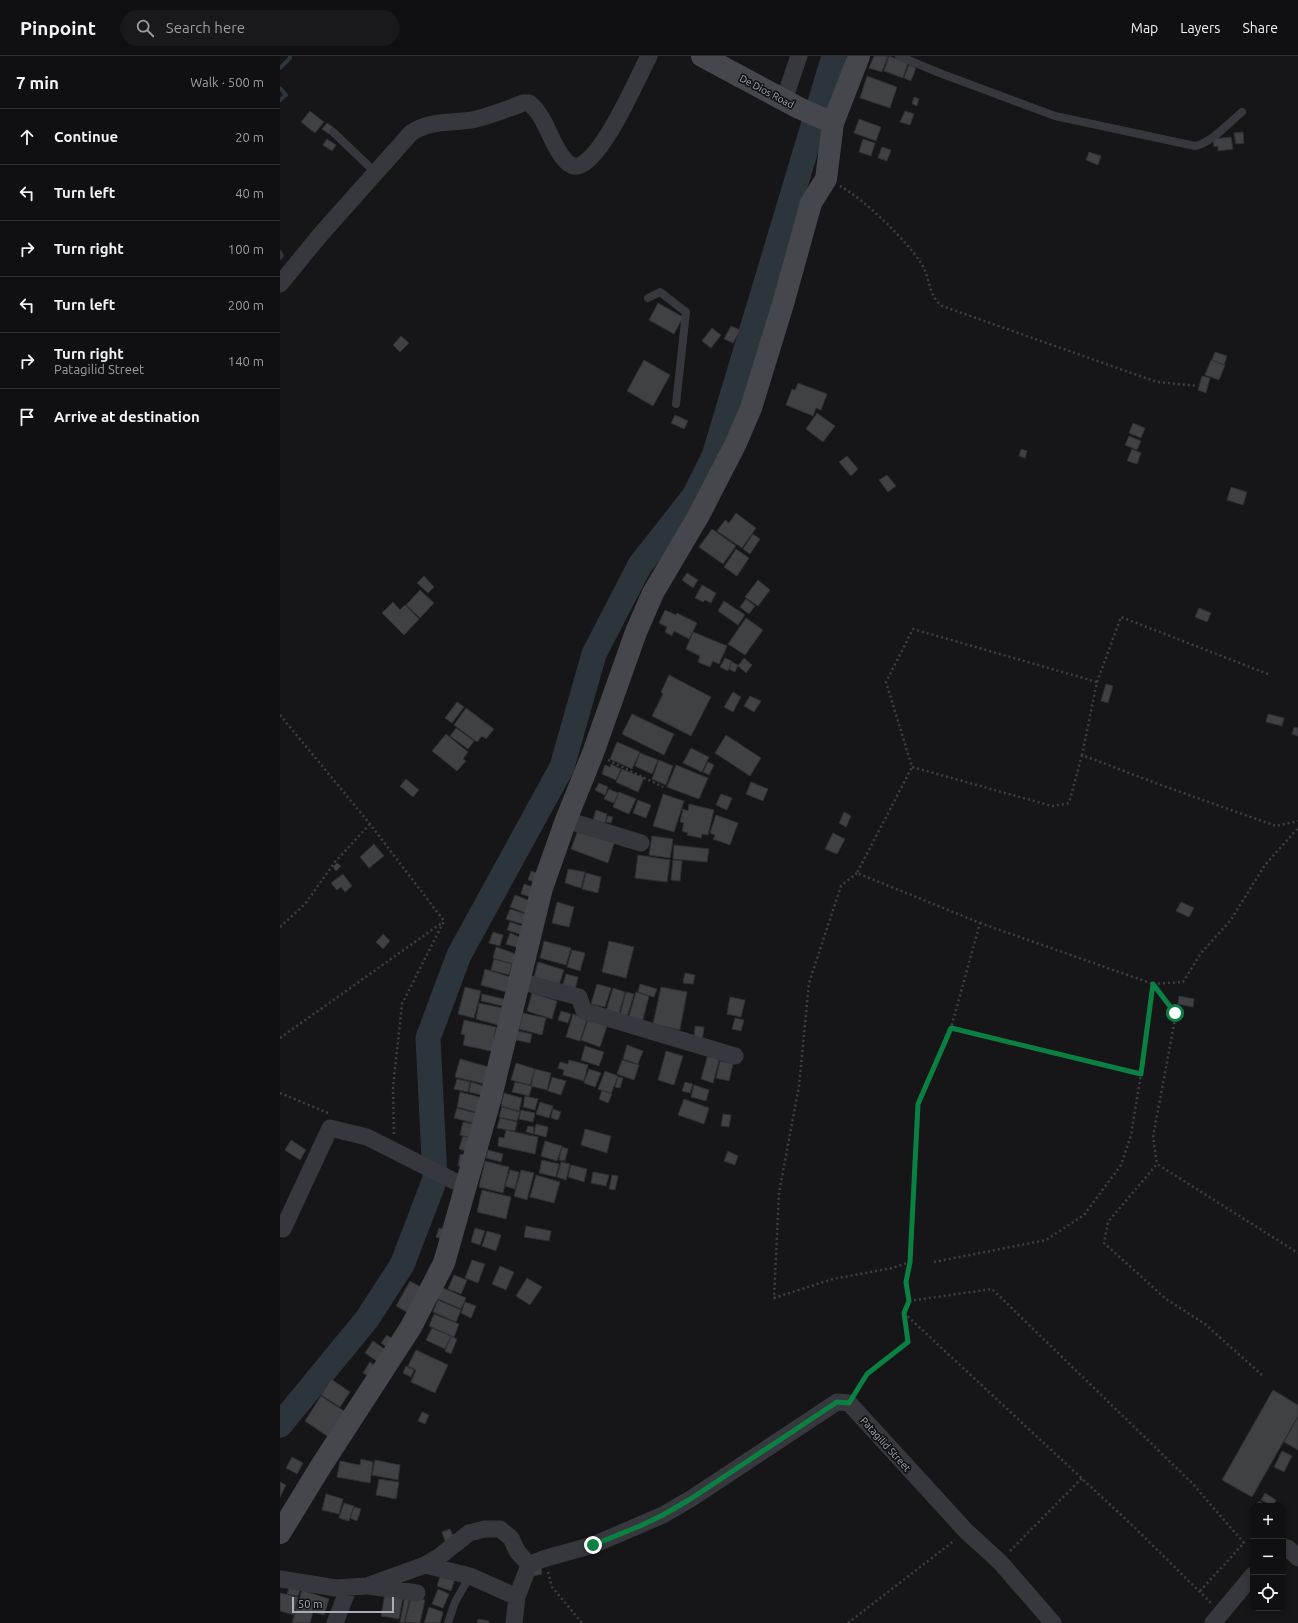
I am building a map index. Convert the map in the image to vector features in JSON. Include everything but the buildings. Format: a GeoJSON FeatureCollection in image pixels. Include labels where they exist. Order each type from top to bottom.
{"type":"FeatureCollection","features":[{"type":"Feature","properties":{"kind":"street"},"geometry":{"type":"LineString","coordinates":[[280,284],[321,234],[411,133],[420,128],[448,121],[477,119],[523,103],[529,103],[566,161],[574,166],[581,165],[593,154],[611,130],[649,56]]}},
{"type":"Feature","properties":{"kind":"street","name":"De Dios Road"},"geometry":{"type":"LineString","coordinates":[[702,56],[792,104],[828,121]]}},
{"type":"Feature","properties":{"kind":"street"},"geometry":{"type":"LineString","coordinates":[[792,104],[798,56]]}},
{"type":"Feature","properties":{"kind":"street"},"geometry":{"type":"LineString","coordinates":[[280,1533],[321,1466],[411,1327],[444,1263],[460,1183],[491,1097],[542,888],[566,820],[594,753],[636,632],[653,593],[709,496],[736,443],[751,408],[784,304],[811,203],[826,179],[828,121],[859,56]]}},
{"type":"Feature","properties":{"kind":"street"},"geometry":{"type":"LineString","coordinates":[[566,820],[641,843]]}},
{"type":"Feature","properties":{"kind":"street"},"geometry":{"type":"LineString","coordinates":[[519,981],[579,997],[584,1011],[735,1056]]}},
{"type":"Feature","properties":{"kind":"street"},"geometry":{"type":"LineString","coordinates":[[283,1229],[330,1128],[368,1137],[460,1183]]}},
{"type":"Feature","properties":{"kind":"street"},"geometry":{"type":"LineString","coordinates":[[514,1623],[517,1597],[536,1562],[593,1545],[663,1515],[698,1494],[837,1402],[849,1403]]}},
{"type":"Feature","properties":{"kind":"street","name":"Patagilid Street"},"geometry":{"type":"LineString","coordinates":[[849,1403],[966,1531],[1000,1562],[1053,1623]]}},
{"type":"Feature","properties":{"kind":"street"},"geometry":{"type":"LineString","coordinates":[[367,1586],[425,1565],[440,1556],[469,1533],[485,1528],[500,1529],[511,1538],[517,1551],[536,1562]]}},
{"type":"Feature","properties":{"kind":"street"},"geometry":{"type":"LineString","coordinates":[[1286,1548],[1298,1558]]}},
{"type":"Feature","properties":{"kind":"street"},"geometry":{"type":"LineString","coordinates":[[425,1565],[470,1576],[517,1597]]}},
{"type":"Feature","properties":{"kind":"street"},"geometry":{"type":"LineString","coordinates":[[280,1579],[336,1588],[367,1586],[417,1593]]}},
{"type":"Feature","properties":{"kind":"street"},"geometry":{"type":"LineString","coordinates":[[1217,1618],[1250,1579]]}},
{"type":"Feature","properties":{"kind":"street"},"geometry":{"type":"LineString","coordinates":[[335,1623],[349,1587]]}},
{"type":"Feature","properties":{"kind":"lane"},"geometry":{"type":"LineString","coordinates":[[899,56],[937,72],[1055,116],[1194,146],[1202,144],[1212,137],[1242,112]]}},
{"type":"Feature","properties":{"kind":"lane"},"geometry":{"type":"LineString","coordinates":[[333,132],[376,173]]}},
{"type":"Feature","properties":{"kind":"lane"},"geometry":{"type":"LineString","coordinates":[[648,298],[660,292],[686,312],[676,404]]}},
{"type":"Feature","properties":{"kind":"lane"},"geometry":{"type":"LineString","coordinates":[[448,1623],[455,1602],[470,1576]]}},
{"type":"Feature","properties":{"kind":"path"},"geometry":{"type":"LineString","coordinates":[[826,179],[855,196],[910,250],[922,264],[934,297],[942,306],[1157,382],[1197,386]]}},
{"type":"Feature","properties":{"kind":"path"},"geometry":{"type":"LineString","coordinates":[[912,766],[1052,806],[1069,803],[1082,754],[1097,682],[1121,617],[1268,674]]}},
{"type":"Feature","properties":{"kind":"path"},"geometry":{"type":"LineString","coordinates":[[910,1262],[892,1268],[833,1279],[774,1298],[779,1193],[799,1086],[809,983],[841,886],[857,873],[912,766],[886,682],[913,629],[1097,682]]}},
{"type":"Feature","properties":{"kind":"path"},"geometry":{"type":"LineString","coordinates":[[280,715],[370,824],[444,921]]}},
{"type":"Feature","properties":{"kind":"path"},"geometry":{"type":"LineString","coordinates":[[594,753],[663,787]]}},
{"type":"Feature","properties":{"kind":"path"},"geometry":{"type":"LineString","coordinates":[[1082,754],[1158,784],[1276,826],[1298,821]]}},
{"type":"Feature","properties":{"kind":"path"},"geometry":{"type":"LineString","coordinates":[[280,927],[305,904],[335,862],[370,824]]}},
{"type":"Feature","properties":{"kind":"path"},"geometry":{"type":"LineString","coordinates":[[857,873],[980,923],[1153,984],[1183,982],[1201,953],[1230,921],[1265,865],[1298,828]]}},
{"type":"Feature","properties":{"kind":"path"},"geometry":{"type":"LineString","coordinates":[[280,1038],[444,921]]}},
{"type":"Feature","properties":{"kind":"path"},"geometry":{"type":"LineString","coordinates":[[387,1132],[394,1134],[393,1086],[402,1004],[444,921]]}},
{"type":"Feature","properties":{"kind":"path"},"geometry":{"type":"LineString","coordinates":[[849,1403],[867,1374],[908,1342],[904,1313],[909,1301],[906,1282],[910,1262],[918,1104],[951,1028],[980,923]]}},
{"type":"Feature","properties":{"kind":"path"},"geometry":{"type":"LineString","coordinates":[[934,1262],[1046,1240],[1084,1215],[1121,1165],[1131,1135],[1153,984]]}},
{"type":"Feature","properties":{"kind":"path"},"geometry":{"type":"LineString","coordinates":[[1153,984],[1175,1013],[1153,1137],[1157,1164],[1108,1222],[1104,1244],[1166,1299],[1205,1324],[1262,1376]]}},
{"type":"Feature","properties":{"kind":"path"},"geometry":{"type":"LineString","coordinates":[[951,1028],[1141,1074]]}},
{"type":"Feature","properties":{"kind":"path"},"geometry":{"type":"LineString","coordinates":[[280,1093],[335,1116]]}},
{"type":"Feature","properties":{"kind":"path"},"geometry":{"type":"LineString","coordinates":[[1157,1164],[1298,1253]]}},
{"type":"Feature","properties":{"kind":"path"},"geometry":{"type":"LineString","coordinates":[[909,1301],[992,1289],[1192,1483],[1244,1542],[1200,1591]]}},
{"type":"Feature","properties":{"kind":"path"},"geometry":{"type":"LineString","coordinates":[[904,1313],[1082,1478],[1200,1591],[1217,1618]]}},
{"type":"Feature","properties":{"kind":"path"},"geometry":{"type":"LineString","coordinates":[[1000,1562],[1082,1478]]}},
{"type":"Feature","properties":{"kind":"path"},"geometry":{"type":"LineString","coordinates":[[848,1623],[966,1531]]}},
{"type":"Feature","properties":{"kind":"path"},"geometry":{"type":"LineString","coordinates":[[536,1562],[552,1587],[582,1623]]}},
{"type":"Feature","properties":{"kind":"waterway"},"geometry":{"type":"LineString","coordinates":[[280,68],[290,58],[290,56]]}},
{"type":"Feature","properties":{"kind":"waterway"},"geometry":{"type":"LineString","coordinates":[[280,1425],[367,1319],[402,1265],[435,1179],[428,1038],[459,955],[562,767],[594,654],[640,565],[694,496],[714,456],[834,56]]}},
{"type":"Feature","properties":{"kind":"waterway"},"geometry":{"type":"LineString","coordinates":[[280,88],[286,95],[280,100]]}},
{"type":"Feature","properties":{"kind":"waterway"},"geometry":{"type":"LineString","coordinates":[[280,252],[282,256],[280,258]]}},
{"type":"Feature","properties":{"kind":"route"},"geometry":{"type":"LineString","coordinates":[[593,1545],[663,1515],[692,1498],[837,1402],[849,1403],[867,1374],[908,1342],[904,1313],[909,1301],[906,1282],[910,1262],[918,1104],[951,1028],[1141,1074],[1153,984],[1175,1013]]}}]}
